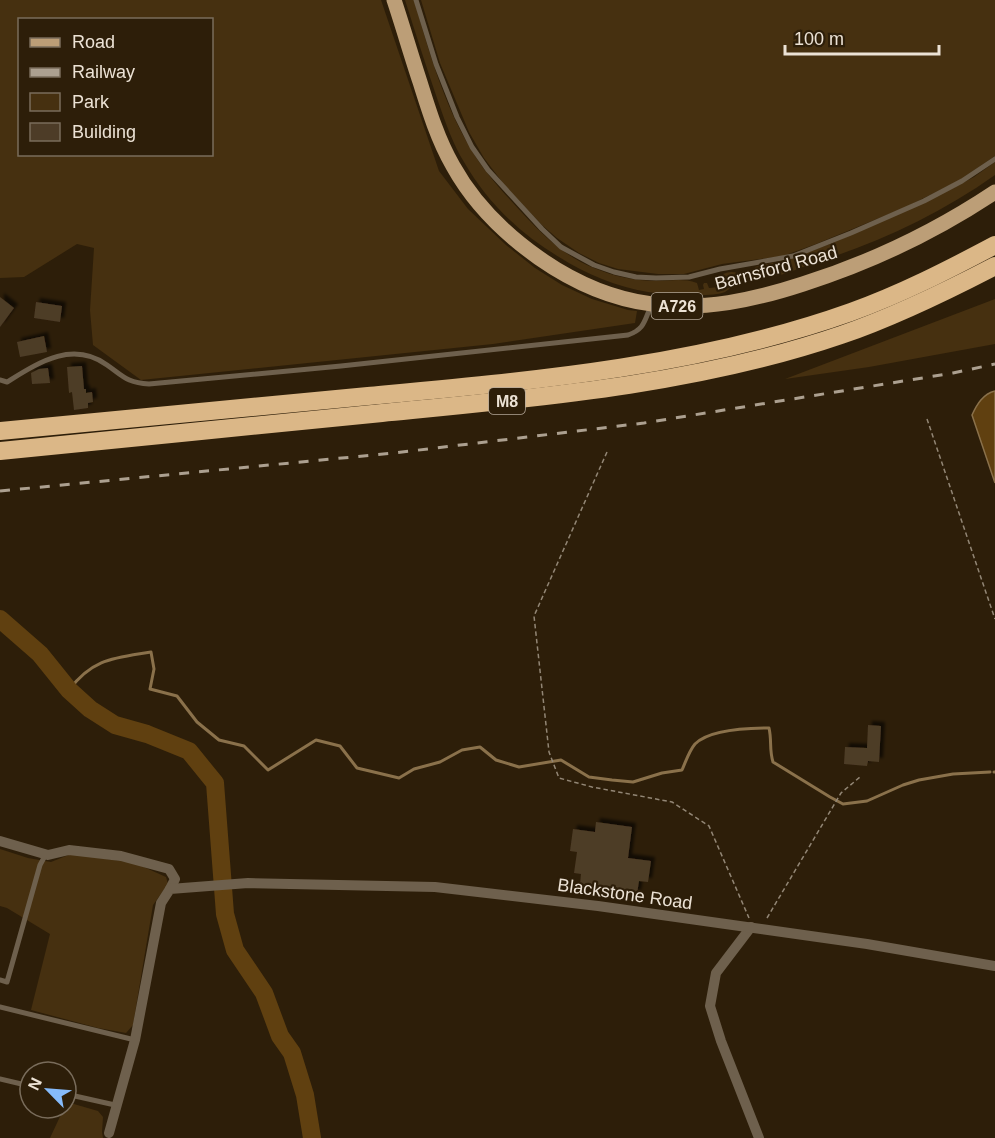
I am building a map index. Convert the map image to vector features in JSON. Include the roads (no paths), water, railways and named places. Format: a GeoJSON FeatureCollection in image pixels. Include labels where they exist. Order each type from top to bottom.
{"type":"FeatureCollection","features":[{"type":"Feature","properties":{"kind":"highway","name":"M8"},"geometry":{"type":"LineString","coordinates":[[970,258],[995,239]]}},
{"type":"Feature","properties":{"kind":"highway","name":"M8"},"geometry":{"type":"LineString","coordinates":[[0,431],[447,389],[568,375],[645,363],[723,348],[852,312],[936,277],[995,245]]}},
{"type":"Feature","properties":{"kind":"highway","name":"M8"},"geometry":{"type":"LineString","coordinates":[[0,451],[493,402],[597,389],[692,373],[759,358],[840,335],[928,300],[995,266]]}},
{"type":"Feature","properties":{"kind":"main road","name":"Barnsford Road"},"geometry":{"type":"LineString","coordinates":[[394,0],[434,125],[454,168],[477,201],[516,242],[559,271],[606,293],[651,304],[696,307],[731,303],[772,293],[829,276],[885,253],[951,220],[995,192]]}},
{"type":"Feature","properties":{"kind":"street"},"geometry":{"type":"LineString","coordinates":[[0,841],[46,854],[69,850],[121,856],[169,869],[176,879],[161,903],[135,1040],[109,1133]]}},
{"type":"Feature","properties":{"kind":"street","name":"Blackstone Road"},"geometry":{"type":"LineString","coordinates":[[170,889],[248,883],[435,887],[598,906],[756,928],[995,966]]}},
{"type":"Feature","properties":{"kind":"street"},"geometry":{"type":"LineString","coordinates":[[756,928],[716,973],[710,1006],[721,1041],[759,1138]]}},
{"type":"Feature","properties":{"kind":"lane"},"geometry":{"type":"LineString","coordinates":[[416,0],[436,64],[457,117],[472,147],[488,170],[561,247],[594,265],[614,272],[636,277],[689,277],[793,256],[924,201],[977,172],[995,159]]}},
{"type":"Feature","properties":{"kind":"lane"},"geometry":{"type":"LineString","coordinates":[[0,380],[8,382],[28,368],[45,360],[78,354],[92,356],[124,378],[136,383],[148,384],[628,335],[637,332],[646,320],[651,304]]}},
{"type":"Feature","properties":{"kind":"lane"},"geometry":{"type":"LineString","coordinates":[[0,980],[7,982],[40,865],[46,854]]}},
{"type":"Feature","properties":{"kind":"lane"},"geometry":{"type":"LineString","coordinates":[[0,1007],[135,1040]]}},
{"type":"Feature","properties":{"kind":"lane"},"geometry":{"type":"LineString","coordinates":[[0,1079],[18,1083]]}},
{"type":"Feature","properties":{"kind":"lane"},"geometry":{"type":"LineString","coordinates":[[78,1097],[116,1105]]}},
{"type":"Feature","properties":{"kind":"waterway"},"geometry":{"type":"LineString","coordinates":[[0,619],[40,654],[69,690],[90,709],[115,725],[147,734],[189,751],[215,783],[225,914],[235,950],[264,993],[280,1036],[292,1053],[305,1095],[312,1138]]}},
{"type":"Feature","properties":{"kind":"waterway"},"geometry":{"type":"LineString","coordinates":[[69,690],[78,679],[96,665],[116,658],[151,652],[154,669],[150,689],[177,696],[197,722],[219,740],[244,746],[268,770],[316,740],[340,746],[357,768],[399,778],[414,769],[440,762],[462,750],[480,747],[496,760],[519,767],[561,760],[589,777],[633,782],[662,773],[682,770],[695,744],[710,735],[730,730],[769,728],[773,762],[843,804],[867,801],[919,780],[953,774],[990,772]]}},
{"type":"Feature","properties":{"kind":"railway"},"geometry":{"type":"LineString","coordinates":[[0,491],[394,453],[644,423],[953,373],[995,364]]}}]}
